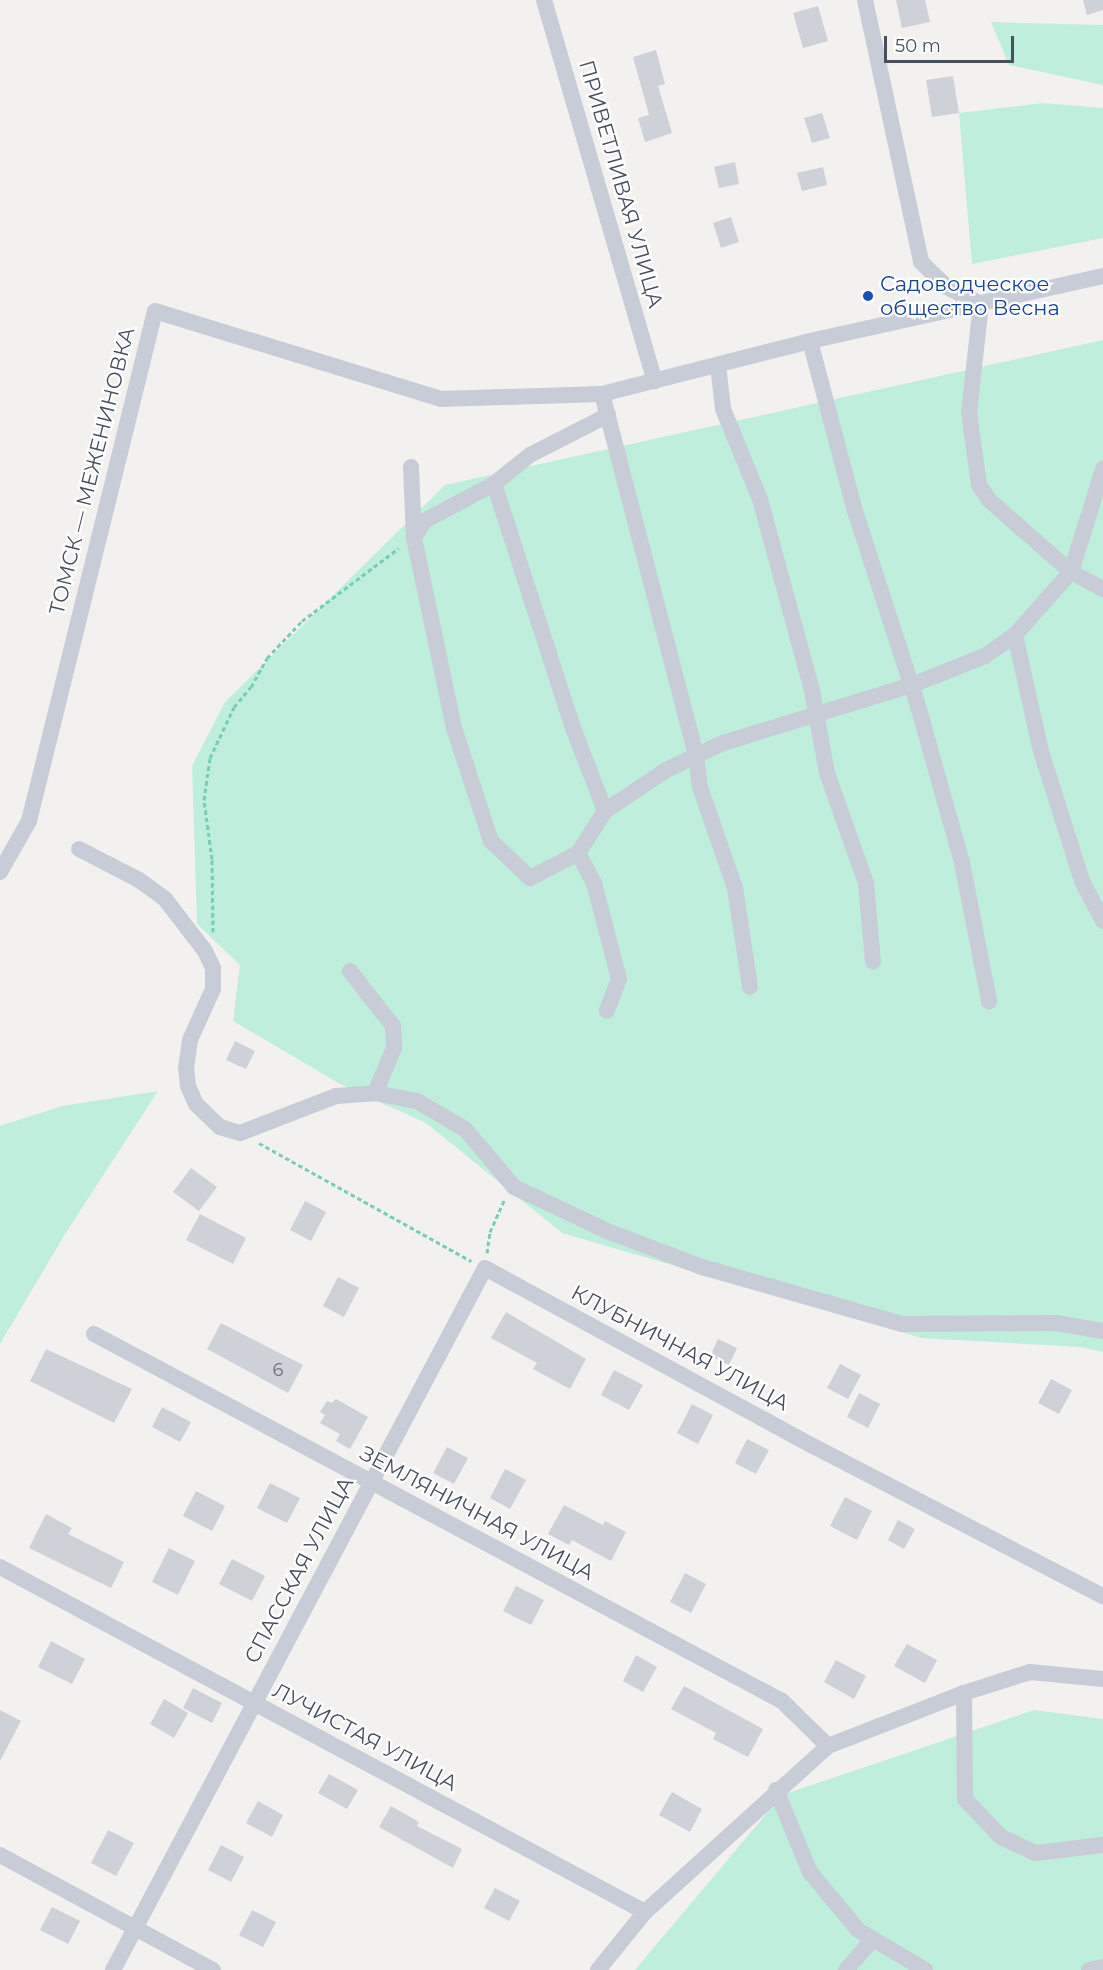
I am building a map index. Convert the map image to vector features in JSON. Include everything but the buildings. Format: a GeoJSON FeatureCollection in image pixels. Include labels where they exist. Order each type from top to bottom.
{"type":"FeatureCollection","features":[{"type":"Feature","properties":{"kind":"street","name":"ПРИВЕТЛИВАЯ УЛИЦА"},"geometry":{"type":"LineString","coordinates":[[544,0],[655,381]]}},
{"type":"Feature","properties":{"kind":"street"},"geometry":{"type":"LineString","coordinates":[[865,0],[921,262],[946,287],[981,304]]}},
{"type":"Feature","properties":{"kind":"street"},"geometry":{"type":"LineString","coordinates":[[750,987],[735,888],[700,787],[696,756],[602,394],[810,341],[1103,276]]}},
{"type":"Feature","properties":{"kind":"street"},"geometry":{"type":"LineString","coordinates":[[981,304],[969,412],[979,485],[989,500],[1071,572],[1103,589]]}},
{"type":"Feature","properties":{"kind":"street","name":"ТОМСК — МЕЖЕНИНОВКА"},"geometry":{"type":"LineString","coordinates":[[0,872],[29,821],[155,311],[441,399],[602,394]]}},
{"type":"Feature","properties":{"kind":"street"},"geometry":{"type":"LineString","coordinates":[[810,341],[855,511],[912,685],[962,863],[989,1002]]}},
{"type":"Feature","properties":{"kind":"street"},"geometry":{"type":"LineString","coordinates":[[718,365],[723,409],[760,499],[819,715],[828,773],[866,883],[873,962]]}},
{"type":"Feature","properties":{"kind":"street"},"geometry":{"type":"LineString","coordinates":[[414,538],[424,521],[494,484],[530,454],[608,416]]}},
{"type":"Feature","properties":{"kind":"street"},"geometry":{"type":"LineString","coordinates":[[411,467],[414,538],[454,728],[491,840],[530,878],[578,853],[605,811],[666,770],[723,742],[819,715],[912,685],[985,656],[1015,635],[1071,572],[1103,469]]}},
{"type":"Feature","properties":{"kind":"street"},"geometry":{"type":"LineString","coordinates":[[494,484],[569,714],[605,811]]}},
{"type":"Feature","properties":{"kind":"street"},"geometry":{"type":"LineString","coordinates":[[1015,635],[1041,751],[1082,881],[1103,921]]}},
{"type":"Feature","properties":{"kind":"street"},"geometry":{"type":"LineString","coordinates":[[79,849],[139,880],[165,899],[205,951],[213,968],[213,989],[190,1040],[188,1086],[208,1118],[220,1127],[240,1133],[336,1096],[375,1093],[417,1101],[465,1129],[514,1187],[607,1231],[702,1267],[902,1324],[1056,1323],[1103,1331]]}},
{"type":"Feature","properties":{"kind":"street"},"geometry":{"type":"LineString","coordinates":[[578,853],[594,883],[619,979],[607,1011]]}},
{"type":"Feature","properties":{"kind":"street"},"geometry":{"type":"LineString","coordinates":[[350,971],[393,1026],[394,1048],[375,1093]]}},
{"type":"Feature","properties":{"kind":"street","name":"СПАССКАЯ УЛИЦА"},"geometry":{"type":"LineString","coordinates":[[112,1970],[485,1268]]}},
{"type":"Feature","properties":{"kind":"street","name":"КЛУБНИЧНАЯ УЛИЦА"},"geometry":{"type":"LineString","coordinates":[[485,1268],[815,1447],[1103,1596]]}},
{"type":"Feature","properties":{"kind":"street","name":"ЗЕМЛЯНИЧНАЯ УЛИЦА"},"geometry":{"type":"LineString","coordinates":[[94,1334],[782,1701],[828,1746]]}},
{"type":"Feature","properties":{"kind":"street","name":"ЛУЧИСТАЯ УЛИЦА"},"geometry":{"type":"LineString","coordinates":[[0,1567],[645,1911]]}},
{"type":"Feature","properties":{"kind":"street"},"geometry":{"type":"LineString","coordinates":[[598,1970],[645,1911],[776,1790],[828,1746],[964,1693],[1030,1672],[1103,1679]]}},
{"type":"Feature","properties":{"kind":"street"},"geometry":{"type":"LineString","coordinates":[[964,1693],[965,1799],[1001,1837],[1036,1853],[1103,1845]]}},
{"type":"Feature","properties":{"kind":"street"},"geometry":{"type":"LineString","coordinates":[[776,1790],[810,1872],[858,1930],[925,1970]]}},
{"type":"Feature","properties":{"kind":"street"},"geometry":{"type":"LineString","coordinates":[[0,1855],[213,1970]]}},
{"type":"Feature","properties":{"kind":"street"},"geometry":{"type":"LineString","coordinates":[[846,1970],[873,1939]]}},
{"type":"Feature","properties":{"kind":"street"},"geometry":{"type":"LineString","coordinates":[[1090,1970],[1103,1967]]}},
{"type":"Feature","properties":{"kind":"path"},"geometry":{"type":"LineString","coordinates":[[205,951],[214,930],[204,800],[210,758],[234,707],[251,687],[267,658],[302,621],[361,573],[414,538]]}},
{"type":"Feature","properties":{"kind":"path"},"geometry":{"type":"LineString","coordinates":[[240,1133],[485,1268],[490,1232],[514,1187]]}},
{"type":"Feature","properties":{"kind":"green space"},"geometry":{"type":"Polygon","coordinates":[[[991,22],[1103,25],[1103,85],[1009,65],[991,22]]]}},
{"type":"Feature","properties":{"kind":"green space"},"geometry":{"type":"Polygon","coordinates":[[[1042,103],[1103,108],[1103,238],[972,264],[959,113],[1042,103]]]}},
{"type":"Feature","properties":{"kind":"green space"},"geometry":{"type":"Polygon","coordinates":[[[1103,340],[1103,1352],[1080,1347],[921,1338],[562,1233],[426,1123],[340,1084],[233,1021],[240,965],[197,924],[192,766],[225,702],[445,485],[1103,340]]]}},
{"type":"Feature","properties":{"kind":"green space"},"geometry":{"type":"Polygon","coordinates":[[[158,1091],[65,1234],[0,1344],[0,1126],[62,1106],[158,1091]]]}},
{"type":"Feature","properties":{"kind":"green space"},"geometry":{"type":"Polygon","coordinates":[[[1034,1710],[1103,1719],[1103,1970],[635,1970],[782,1795],[1034,1710]]]}},
{"type":"Feature","properties":{"kind":"place","name":"Садоводческое общество Весна"},"geometry":{"type":"Point","coordinates":[868,296]}}]}
